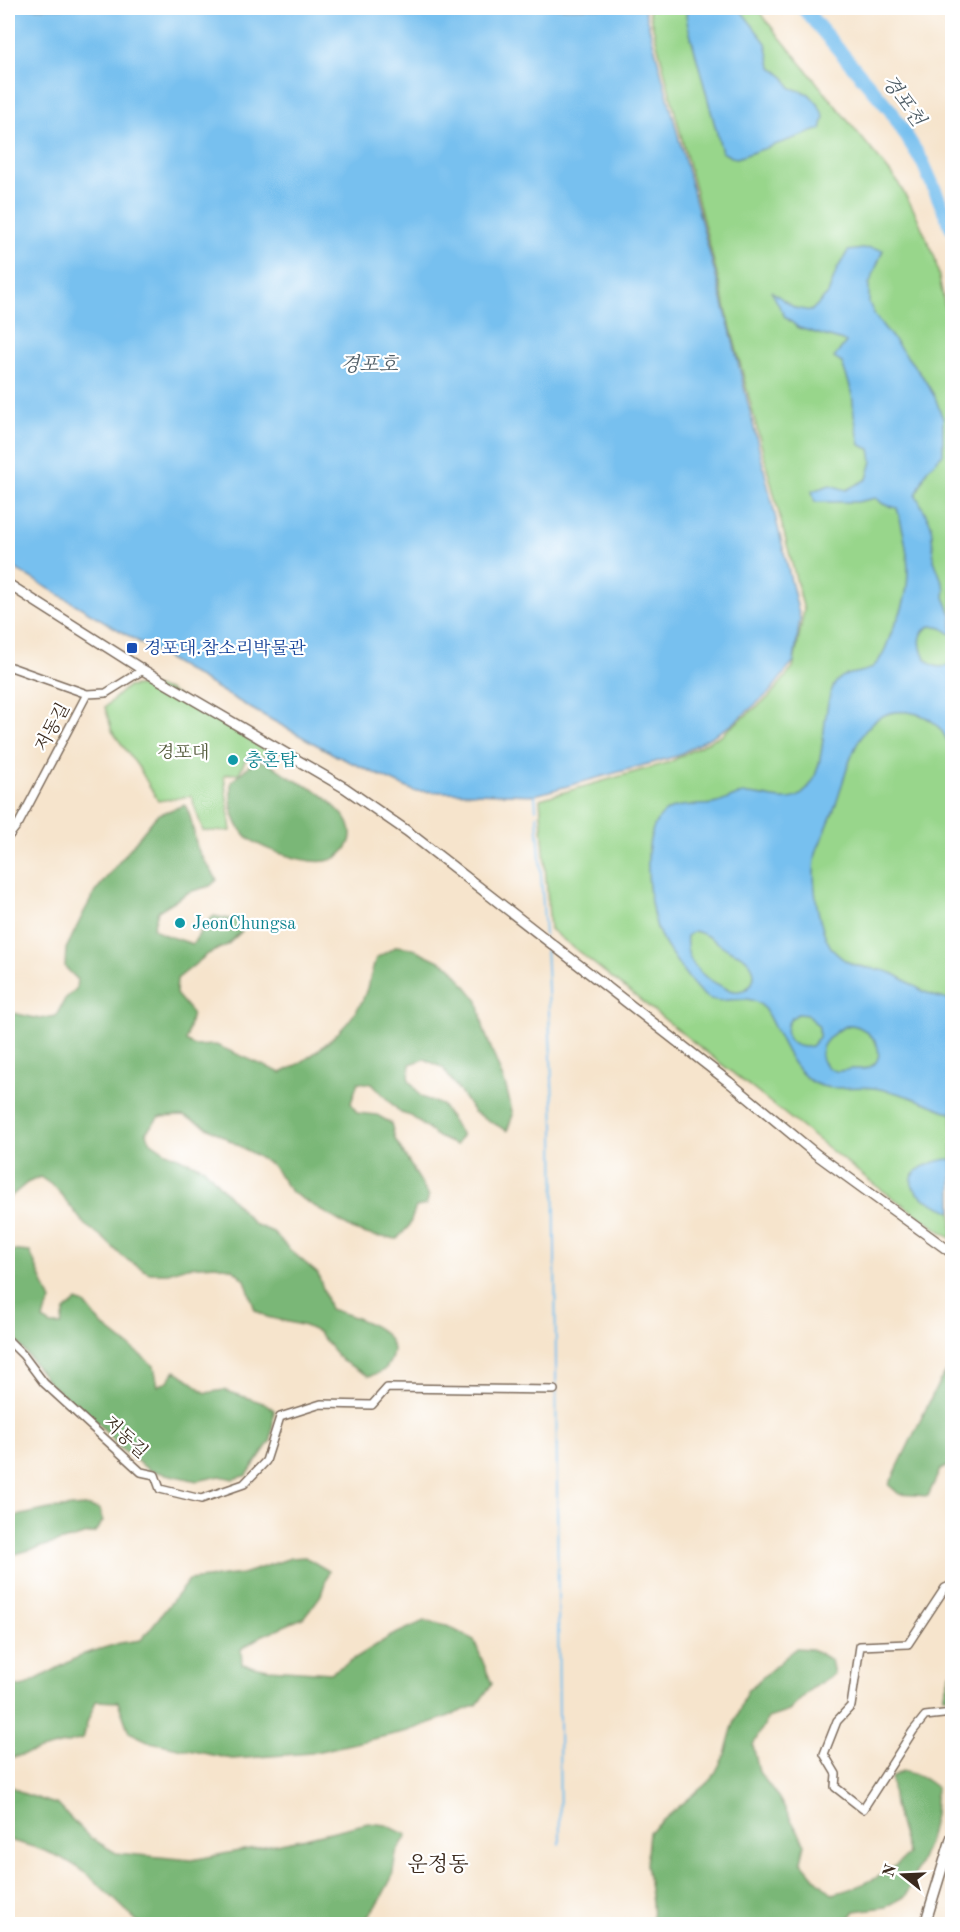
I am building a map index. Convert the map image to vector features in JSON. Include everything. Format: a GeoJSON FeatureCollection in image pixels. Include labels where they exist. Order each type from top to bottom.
{"type":"FeatureCollection","features":[{"type":"Feature","properties":{"kind":"street"},"geometry":{"type":"LineString","coordinates":[[8,584],[143,670],[345,788],[407,831],[729,1082],[816,1154],[952,1253]]}},
{"type":"Feature","properties":{"kind":"street"},"geometry":{"type":"LineString","coordinates":[[8,666],[87,694],[106,693],[143,670]]}},
{"type":"Feature","properties":{"kind":"street"},"geometry":{"type":"LineString","coordinates":[[8,674],[16,670]]}},
{"type":"Feature","properties":{"kind":"street","name":"저동길"},"geometry":{"type":"LineString","coordinates":[[8,837],[19,823],[87,694]]}},
{"type":"Feature","properties":{"kind":"street","name":"저동길"},"geometry":{"type":"LineString","coordinates":[[8,1340],[23,1355],[44,1383],[141,1472],[155,1475],[160,1489],[201,1499],[244,1484],[266,1461],[280,1417],[290,1413],[321,1404],[372,1405],[387,1388],[554,1390]]}},
{"type":"Feature","properties":{"kind":"street"},"geometry":{"type":"LineString","coordinates":[[952,1585],[945,1588],[908,1644],[860,1646],[851,1706],[837,1721],[824,1754],[837,1774],[835,1787],[863,1809],[925,1716],[952,1713]]}},
{"type":"Feature","properties":{"kind":"street"},"geometry":{"type":"LineString","coordinates":[[925,1924],[952,1836]]}},
{"type":"Feature","properties":{"kind":"green space"},"geometry":{"type":"Polygon","coordinates":[[[648,8],[756,8],[897,181],[915,212],[935,258],[952,340],[952,1239],[875,1185],[550,929],[540,799],[670,762],[721,735],[769,697],[793,668],[804,610],[648,8]]]}},
{"type":"Feature","properties":{"kind":"green space","name":"경포대"},"geometry":{"type":"Polygon","coordinates":[[[147,685],[168,690],[274,755],[247,757],[239,773],[224,775],[231,831],[203,831],[191,796],[158,801],[139,768],[112,731],[105,707],[127,687],[147,685]]]}},
{"type":"Feature","properties":{"kind":"green space"},"geometry":{"type":"Polygon","coordinates":[[[261,761],[317,792],[342,814],[349,824],[351,834],[348,845],[341,854],[326,861],[295,858],[260,845],[244,834],[232,810],[231,782],[250,765],[261,761]]]}},
{"type":"Feature","properties":{"kind":"green space"},"geometry":{"type":"Polygon","coordinates":[[[185,805],[199,851],[217,880],[210,886],[189,892],[158,911],[153,928],[162,934],[193,944],[205,924],[214,916],[240,921],[242,931],[227,945],[208,954],[177,979],[176,994],[192,1013],[186,1041],[194,1046],[216,1045],[281,1073],[315,1053],[347,1024],[368,987],[376,958],[397,946],[414,949],[450,966],[478,1001],[484,1030],[506,1087],[513,1115],[507,1131],[474,1112],[443,1068],[425,1059],[410,1064],[409,1080],[421,1097],[442,1105],[462,1136],[456,1145],[438,1137],[411,1116],[401,1113],[372,1084],[358,1082],[351,1103],[357,1113],[377,1115],[391,1123],[395,1139],[429,1196],[426,1205],[416,1207],[409,1226],[397,1239],[373,1236],[354,1230],[291,1192],[272,1165],[202,1124],[183,1116],[159,1117],[146,1132],[150,1141],[166,1152],[204,1168],[254,1224],[273,1232],[318,1274],[330,1309],[360,1319],[381,1330],[392,1346],[392,1356],[384,1370],[374,1375],[369,1376],[342,1361],[318,1332],[305,1326],[267,1317],[255,1310],[245,1280],[233,1269],[216,1265],[187,1267],[168,1273],[149,1273],[124,1258],[101,1236],[85,1225],[56,1188],[40,1177],[27,1183],[8,1199],[8,1012],[40,1019],[56,1016],[65,999],[76,989],[77,979],[65,967],[66,949],[95,892],[157,815],[185,805]]]}},
{"type":"Feature","properties":{"kind":"green space"},"geometry":{"type":"Polygon","coordinates":[[[8,1250],[30,1252],[51,1301],[43,1320],[51,1325],[61,1325],[65,1311],[77,1301],[85,1304],[101,1324],[154,1366],[158,1386],[168,1381],[175,1371],[206,1393],[224,1390],[266,1404],[274,1410],[271,1440],[247,1475],[233,1479],[220,1476],[197,1481],[149,1470],[121,1449],[100,1425],[49,1383],[15,1339],[8,1337],[8,1250]]]}},
{"type":"Feature","properties":{"kind":"green space"},"geometry":{"type":"Polygon","coordinates":[[[952,1365],[952,1464],[940,1470],[928,1496],[899,1494],[889,1485],[939,1382],[952,1365]]]}},
{"type":"Feature","properties":{"kind":"green space"},"geometry":{"type":"Polygon","coordinates":[[[84,1506],[99,1509],[103,1521],[95,1532],[8,1556],[8,1518],[49,1509],[84,1506]]]}},
{"type":"Feature","properties":{"kind":"green space"},"geometry":{"type":"Polygon","coordinates":[[[305,1557],[329,1571],[321,1595],[305,1617],[261,1636],[241,1649],[242,1664],[268,1669],[331,1673],[391,1636],[424,1621],[447,1626],[474,1640],[492,1684],[477,1705],[408,1731],[311,1753],[232,1759],[150,1742],[129,1732],[118,1702],[96,1701],[83,1739],[10,1758],[8,1766],[8,1686],[22,1687],[84,1654],[120,1643],[141,1640],[189,1580],[242,1574],[291,1558],[305,1557]]]}},
{"type":"Feature","properties":{"kind":"green space"},"geometry":{"type":"Polygon","coordinates":[[[796,1648],[812,1649],[831,1660],[834,1674],[812,1688],[789,1711],[768,1718],[753,1745],[759,1772],[778,1797],[805,1844],[801,1861],[833,1894],[873,1879],[891,1869],[908,1855],[894,1805],[891,1778],[902,1771],[920,1776],[936,1787],[934,1815],[927,1845],[906,1896],[886,1907],[855,1911],[845,1924],[653,1924],[646,1865],[649,1832],[712,1779],[725,1754],[747,1691],[796,1648]]]}},
{"type":"Feature","properties":{"kind":"green space"},"geometry":{"type":"Polygon","coordinates":[[[952,1672],[952,1696],[943,1696],[950,1674],[952,1672]]]}},
{"type":"Feature","properties":{"kind":"green space"},"geometry":{"type":"Polygon","coordinates":[[[8,1784],[22,1793],[58,1805],[89,1837],[116,1853],[192,1860],[301,1839],[368,1823],[386,1825],[407,1835],[396,1853],[392,1877],[381,1898],[365,1921],[357,1924],[140,1924],[100,1885],[77,1867],[48,1852],[8,1840],[8,1784]]]}},
{"type":"Feature","properties":{"kind":"water","name":"경포호"},"geometry":{"type":"Polygon","coordinates":[[[8,8],[644,8],[730,329],[800,618],[794,661],[769,693],[730,726],[677,756],[535,795],[414,791],[337,756],[252,709],[19,571],[8,562],[8,8]]]}},
{"type":"Feature","properties":{"kind":"water"},"geometry":{"type":"Polygon","coordinates":[[[689,8],[739,8],[766,43],[771,66],[785,78],[791,88],[809,94],[818,104],[824,117],[821,129],[737,158],[722,152],[687,22],[686,14],[689,8]]]}},
{"type":"Feature","properties":{"kind":"water"},"geometry":{"type":"Polygon","coordinates":[[[870,248],[883,250],[869,285],[869,303],[876,317],[923,377],[935,397],[943,419],[943,454],[927,470],[916,495],[931,524],[934,560],[952,617],[952,635],[942,628],[931,626],[924,631],[921,646],[928,662],[935,666],[943,667],[952,662],[952,753],[943,733],[933,722],[921,715],[896,712],[882,716],[871,725],[861,736],[854,750],[817,850],[814,883],[820,920],[827,940],[839,956],[855,965],[894,974],[937,997],[952,999],[952,1114],[894,1092],[867,1087],[830,1088],[808,1079],[790,1058],[761,1005],[748,999],[712,999],[705,996],[693,984],[678,964],[657,928],[649,886],[650,838],[655,825],[668,810],[681,806],[718,803],[741,794],[789,799],[802,794],[810,785],[820,760],[828,704],[835,684],[844,676],[868,670],[874,666],[885,650],[902,608],[908,581],[908,568],[897,508],[883,504],[876,498],[857,502],[815,502],[812,491],[830,485],[846,490],[867,479],[872,461],[870,449],[860,445],[852,392],[842,363],[834,358],[846,342],[799,328],[785,317],[771,291],[795,308],[811,311],[828,294],[837,269],[848,251],[870,248]],[[694,931],[687,936],[687,945],[695,967],[713,982],[730,990],[739,991],[749,987],[754,978],[751,964],[739,954],[704,934],[694,931]],[[798,1014],[791,1019],[786,1031],[791,1041],[803,1047],[811,1046],[819,1037],[819,1027],[808,1015],[798,1014]],[[850,1025],[843,1027],[825,1042],[821,1056],[823,1062],[832,1070],[837,1071],[870,1067],[879,1056],[871,1036],[865,1030],[857,1027],[850,1025]]]}},
{"type":"Feature","properties":{"kind":"water"},"geometry":{"type":"Polygon","coordinates":[[[952,1159],[952,1212],[930,1202],[918,1193],[912,1186],[912,1179],[915,1173],[928,1164],[952,1159]]]}},
{"type":"Feature","properties":{"kind":"waterway","name":"경포천"},"geometry":{"type":"LineString","coordinates":[[803,8],[891,111],[923,163],[952,229]]}},
{"type":"Feature","properties":{"kind":"waterway"},"geometry":{"type":"LineString","coordinates":[[535,795],[536,809]]}},
{"type":"Feature","properties":{"kind":"waterway"},"geometry":{"type":"LineString","coordinates":[[537,815],[545,935]]}},
{"type":"Feature","properties":{"kind":"waterway"},"geometry":{"type":"LineString","coordinates":[[546,944],[554,1126],[560,1844]]}},
{"type":"Feature","properties":{"kind":"place","name":"경포대.참소리박물관"},"geometry":{"type":"Point","coordinates":[132,648]}},
{"type":"Feature","properties":{"kind":"place","name":"충혼탑"},"geometry":{"type":"Point","coordinates":[233,760]}},
{"type":"Feature","properties":{"kind":"place","name":"JeonChungsa"},"geometry":{"type":"Point","coordinates":[180,923]}},
{"type":"Feature","properties":{"kind":"district","name":"운정동"},"geometry":{"type":"Point","coordinates":[438,1864]}}]}
